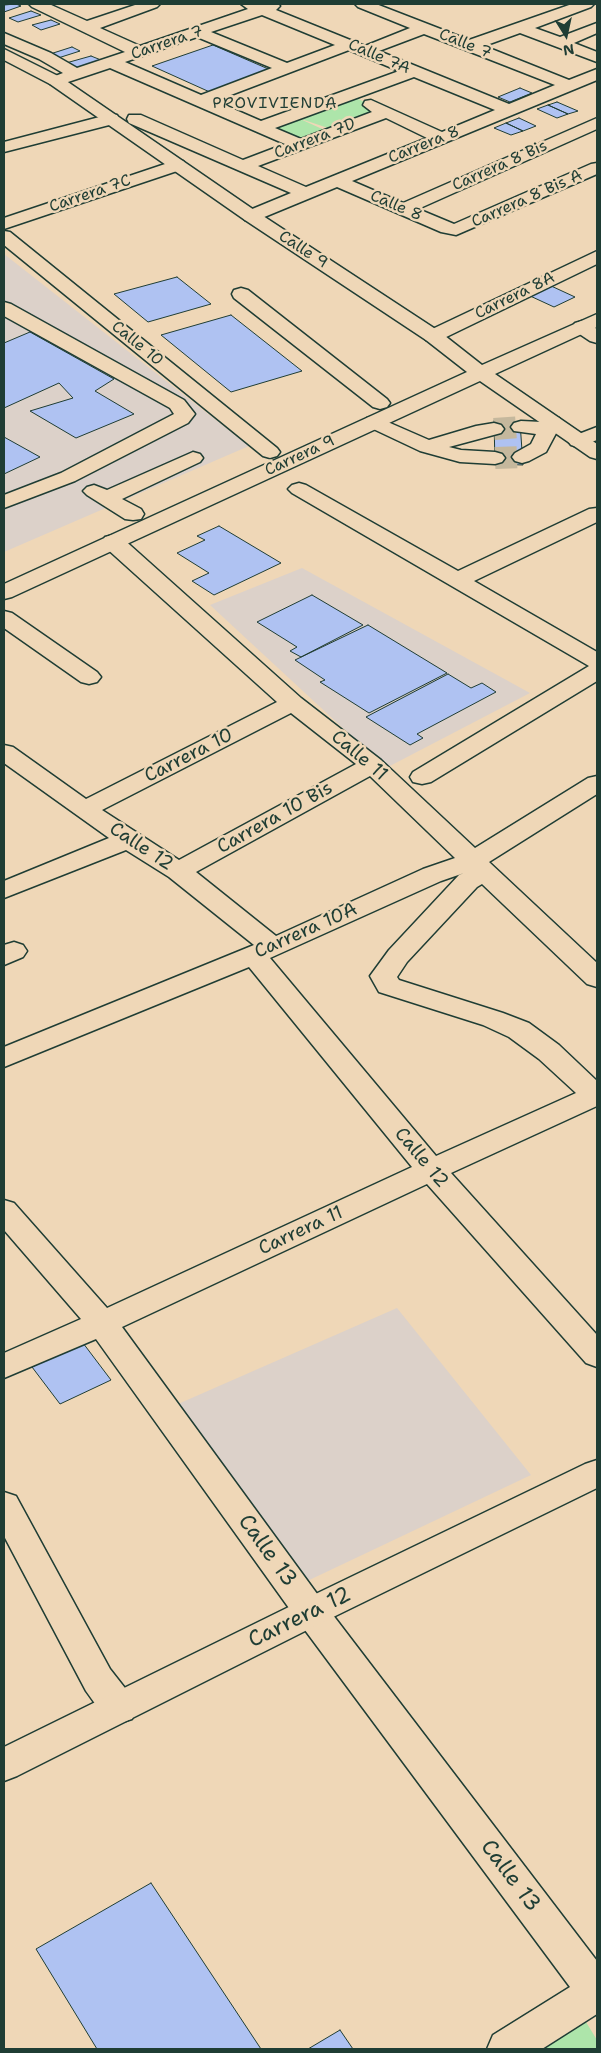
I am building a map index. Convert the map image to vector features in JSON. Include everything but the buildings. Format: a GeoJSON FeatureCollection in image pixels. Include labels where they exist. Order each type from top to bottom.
{"type":"FeatureCollection","features":[{"type":"Feature","properties":{"kind":"street"},"geometry":{"type":"LineString","coordinates":[[37,4],[139,52]]}},
{"type":"Feature","properties":{"kind":"street"},"geometry":{"type":"LineString","coordinates":[[71,20],[122,4]]}},
{"type":"Feature","properties":{"kind":"street"},"geometry":{"type":"LineString","coordinates":[[86,27],[152,4]]}},
{"type":"Feature","properties":{"kind":"street","name":"Carrera 7"},"geometry":{"type":"LineString","coordinates":[[56,81],[197,32],[255,7],[278,4]]}},
{"type":"Feature","properties":{"kind":"street","name":"Calle 7"},"geometry":{"type":"LineString","coordinates":[[362,4],[573,84],[597,89]]}},
{"type":"Feature","properties":{"kind":"street"},"geometry":{"type":"LineString","coordinates":[[469,46],[586,4]]}},
{"type":"Feature","properties":{"kind":"street","name":"Calle 7A"},"geometry":{"type":"LineString","coordinates":[[255,7],[509,110]]}},
{"type":"Feature","properties":{"kind":"street"},"geometry":{"type":"LineString","coordinates":[[365,51],[424,28]]}},
{"type":"Feature","properties":{"kind":"street"},"geometry":{"type":"LineString","coordinates":[[522,28],[597,57]]}},
{"type":"Feature","properties":{"kind":"street"},"geometry":{"type":"LineString","coordinates":[[560,43],[597,28]]}},
{"type":"Feature","properties":{"kind":"street"},"geometry":{"type":"LineString","coordinates":[[197,32],[288,68]]}},
{"type":"Feature","properties":{"kind":"street"},"geometry":{"type":"LineString","coordinates":[[4,38],[45,56],[76,74]]}},
{"type":"Feature","properties":{"kind":"street"},"geometry":{"type":"LineString","coordinates":[[175,104],[197,100],[349,45]]}},
{"type":"Feature","properties":{"kind":"street","name":"Calle 9"},"geometry":{"type":"LineString","coordinates":[[4,54],[56,81],[251,216],[433,336],[550,425],[597,454]]}},
{"type":"Feature","properties":{"kind":"street"},"geometry":{"type":"LineString","coordinates":[[111,62],[301,145]]}},
{"type":"Feature","properties":{"kind":"street"},"geometry":{"type":"LineString","coordinates":[[261,127],[412,72]]}},
{"type":"Feature","properties":{"kind":"street","name":"Carrera 8"},"geometry":{"type":"LineString","coordinates":[[251,216],[597,74]]}},
{"type":"Feature","properties":{"kind":"street"},"geometry":{"type":"LineString","coordinates":[[349,94],[442,138]]}},
{"type":"Feature","properties":{"kind":"street"},"geometry":{"type":"LineString","coordinates":[[4,147],[135,119],[158,111]]}},
{"type":"Feature","properties":{"kind":"street","name":"Carrera 7D"},"geometry":{"type":"LineString","coordinates":[[243,166],[387,112]]}},
{"type":"Feature","properties":{"kind":"street"},"geometry":{"type":"LineString","coordinates":[[135,119],[306,194]]}},
{"type":"Feature","properties":{"kind":"street","name":"Carrera 8 Bis"},"geometry":{"type":"LineString","coordinates":[[403,209],[597,123]]}},
{"type":"Feature","properties":{"kind":"street","name":"Carrera 7C"},"geometry":{"type":"LineString","coordinates":[[4,224],[177,165]]}},
{"type":"Feature","properties":{"kind":"street","name":"Carrera 8 Bis A"},"geometry":{"type":"LineString","coordinates":[[456,230],[597,168]]}},
{"type":"Feature","properties":{"kind":"street","name":"Calle 8"},"geometry":{"type":"LineString","coordinates":[[337,181],[446,228],[456,230]]}},
{"type":"Feature","properties":{"kind":"street","name":"Calle 10"},"geometry":{"type":"LineString","coordinates":[[4,236],[270,452]]}},
{"type":"Feature","properties":{"kind":"street","name":"Carrera 8A"},"geometry":{"type":"LineString","coordinates":[[433,336],[597,257]]}},
{"type":"Feature","properties":{"kind":"street"},"geometry":{"type":"LineString","coordinates":[[242,294],[377,412],[427,447],[460,456],[495,458]]}},
{"type":"Feature","properties":{"kind":"street","name":"Carrera 9"},"geometry":{"type":"LineString","coordinates":[[4,592],[113,542],[377,412],[474,368],[597,304]]}},
{"type":"Feature","properties":{"kind":"street"},"geometry":{"type":"LineString","coordinates":[[4,308],[177,404],[185,414],[181,419],[68,477],[4,502]]}},
{"type":"Feature","properties":{"kind":"street","name":"Carrera 9"},"geometry":{"type":"LineString","coordinates":[[474,368],[592,328]]}},
{"type":"Feature","properties":{"kind":"street","name":"Carrera 9"},"geometry":{"type":"LineString","coordinates":[[4,572],[270,452],[377,412]]}},
{"type":"Feature","properties":{"kind":"street"},"geometry":{"type":"LineString","coordinates":[[521,427],[550,425],[539,448],[522,457]]}},
{"type":"Feature","properties":{"kind":"street"},"geometry":{"type":"LineString","coordinates":[[427,447],[476,432],[494,429]]}},
{"type":"Feature","properties":{"kind":"street"},"geometry":{"type":"LineString","coordinates":[[578,441],[597,433]]}},
{"type":"Feature","properties":{"kind":"street"},"geometry":{"type":"LineString","coordinates":[[106,498],[193,458]]}},
{"type":"Feature","properties":{"kind":"street"},"geometry":{"type":"LineString","coordinates":[[68,477],[133,514]]}},
{"type":"Feature","properties":{"kind":"street"},"geometry":{"type":"LineString","coordinates":[[299,489],[597,661]]}},
{"type":"Feature","properties":{"kind":"street"},"geometry":{"type":"LineString","coordinates":[[457,580],[597,514]]}},
{"type":"Feature","properties":{"kind":"street","name":"Calle 11"},"geometry":{"type":"LineString","coordinates":[[113,542],[293,703],[372,765],[597,978]]}},
{"type":"Feature","properties":{"kind":"street"},"geometry":{"type":"LineString","coordinates":[[4,618],[89,677]]}},
{"type":"Feature","properties":{"kind":"street"},"geometry":{"type":"LineString","coordinates":[[422,777],[597,671]]}},
{"type":"Feature","properties":{"kind":"street","name":"Carrera 10"},"geometry":{"type":"LineString","coordinates":[[85,809],[293,703]]}},
{"type":"Feature","properties":{"kind":"street","name":"Calle 12"},"geometry":{"type":"LineString","coordinates":[[4,752],[128,840],[178,871],[263,951],[431,1170],[597,1355]]}},
{"type":"Feature","properties":{"kind":"street","name":"Carrera 10 Bis"},"geometry":{"type":"LineString","coordinates":[[178,871],[372,765]]}},
{"type":"Feature","properties":{"kind":"street","name":"Carrera 10A"},"geometry":{"type":"LineString","coordinates":[[4,1058],[263,951],[432,875],[478,866],[597,783]]}},
{"type":"Feature","properties":{"kind":"street"},"geometry":{"type":"LineString","coordinates":[[4,890],[128,840]]}},
{"type":"Feature","properties":{"kind":"street"},"geometry":{"type":"LineString","coordinates":[[478,866],[468,881],[398,956],[383,976],[389,986],[519,1030],[549,1052],[596,1096]]}},
{"type":"Feature","properties":{"kind":"street","name":"Carrera 11"},"geometry":{"type":"LineString","coordinates":[[4,1366],[102,1323],[431,1170],[596,1096]]}},
{"type":"Feature","properties":{"kind":"street","name":"Calle 13"},"geometry":{"type":"LineString","coordinates":[[4,1211],[102,1323],[311,1612],[597,1992]]}},
{"type":"Feature","properties":{"kind":"street","name":"Carrera 12"},"geometry":{"type":"LineString","coordinates":[[4,1765],[311,1612],[597,1473]]}},
{"type":"Feature","properties":{"kind":"street"},"geometry":{"type":"LineString","coordinates":[[4,1505],[98,1680],[119,1708]]}},
{"type":"Feature","properties":{"kind":"street"},"geometry":{"type":"LineString","coordinates":[[507,2049],[597,1992]]}},
{"type":"Feature","properties":{"kind":"shaded area"},"geometry":{"type":"Polygon","coordinates":[[[4,254],[249,446],[4,552],[4,254]]]}},
{"type":"Feature","properties":{"kind":"shaded area"},"geometry":{"type":"Polygon","coordinates":[[[302,568],[530,693],[386,768],[210,605],[302,568]]]}},
{"type":"Feature","properties":{"kind":"shaded area"},"geometry":{"type":"Polygon","coordinates":[[[397,1308],[531,1475],[303,1583],[178,1404],[397,1308]]]}},
{"type":"Feature","properties":{"kind":"green space"},"geometry":{"type":"Polygon","coordinates":[[[349,95],[387,112],[337,131],[298,118],[331,133],[301,145],[267,130],[349,95]]]}},
{"type":"Feature","properties":{"kind":"green space"},"geometry":{"type":"Polygon","coordinates":[[[586,2022],[597,2040],[597,2049],[539,2049],[586,2022]]]}},
{"type":"Feature","properties":{"kind":"tunnel"},"geometry":{"type":"LineString","coordinates":[[494,429],[521,427]]}},
{"type":"Feature","properties":{"kind":"tunnel"},"geometry":{"type":"LineString","coordinates":[[495,458],[522,457]]}},
{"type":"Feature","properties":{"kind":"district","name":"PROVIVIENDA"},"geometry":{"type":"Point","coordinates":[275,104]}}]}
